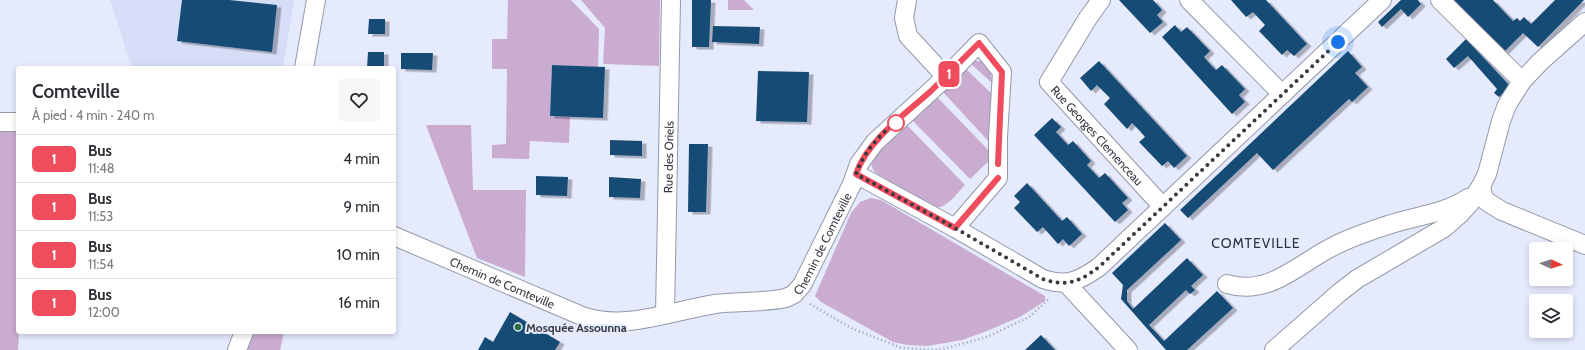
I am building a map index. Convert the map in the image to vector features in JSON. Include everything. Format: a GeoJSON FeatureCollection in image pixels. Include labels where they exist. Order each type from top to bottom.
{"type":"FeatureCollection","features":[{"type":"Feature","properties":{"kind":"street"},"geometry":{"type":"LineString","coordinates":[[304,66],[316,0]]}},
{"type":"Feature","properties":{"kind":"street","name":"Rue des Oriels"},"geometry":{"type":"LineString","coordinates":[[665,314],[671,0]]}},
{"type":"Feature","properties":{"kind":"street"},"geometry":{"type":"LineString","coordinates":[[907,0],[904,18],[908,36],[946,77]]}},
{"type":"Feature","properties":{"kind":"street","name":"Rue Georges Clemenceau"},"geometry":{"type":"LineString","coordinates":[[1101,0],[1088,18],[1049,82],[1163,207]]}},
{"type":"Feature","properties":{"kind":"street"},"geometry":{"type":"LineString","coordinates":[[1189,0],[1282,94]]}},
{"type":"Feature","properties":{"kind":"street"},"geometry":{"type":"LineString","coordinates":[[856,174],[955,228],[1043,279],[1054,283],[1074,282],[1087,276],[1099,267],[1382,0]]}},
{"type":"Feature","properties":{"kind":"street"},"geometry":{"type":"LineString","coordinates":[[1440,0],[1522,81]]}},
{"type":"Feature","properties":{"kind":"street"},"geometry":{"type":"LineString","coordinates":[[1274,350],[1357,279],[1444,228],[1470,203],[1487,174],[1495,139],[1507,105],[1522,81],[1540,62],[1582,29]]}},
{"type":"Feature","properties":{"kind":"street","name":"Chemin de Comteville"},"geometry":{"type":"LineString","coordinates":[[396,237],[590,319],[600,321],[621,322],[715,304],[776,300],[794,294],[802,285],[856,174],[859,164],[875,142],[946,77],[979,43],[1002,72],[998,137],[998,178],[955,228]]}},
{"type":"Feature","properties":{"kind":"street"},"geometry":{"type":"LineString","coordinates":[[0,122],[16,122]]}},
{"type":"Feature","properties":{"kind":"street"},"geometry":{"type":"LineString","coordinates":[[1481,186],[1483,196],[1486,200],[1502,211],[1585,245]]}},
{"type":"Feature","properties":{"kind":"street"},"geometry":{"type":"LineString","coordinates":[[1227,284],[1249,288],[1263,286],[1279,279],[1309,259],[1334,246],[1390,224],[1452,206],[1472,196],[1481,186]]}},
{"type":"Feature","properties":{"kind":"street"},"geometry":{"type":"LineString","coordinates":[[1066,283],[1128,350]]}},
{"type":"Feature","properties":{"kind":"street"},"geometry":{"type":"LineString","coordinates":[[237,350],[243,334]]}},
{"type":"Feature","properties":{"kind":"path"},"geometry":{"type":"LineString","coordinates":[[794,294],[851,328],[902,348],[939,350],[988,337],[1029,317],[1066,283]]}},
{"type":"Feature","properties":{"kind":"shaded area"},"geometry":{"type":"Polygon","coordinates":[[[110,0],[294,0],[283,66],[131,66],[110,0]]]}},
{"type":"Feature","properties":{"kind":"shaded area"},"geometry":{"type":"Polygon","coordinates":[[[508,0],[571,0],[599,29],[598,67],[552,65],[550,116],[570,117],[569,143],[530,141],[529,159],[492,158],[492,145],[506,144],[507,69],[492,69],[492,39],[507,39],[508,0]]]}},
{"type":"Feature","properties":{"kind":"shaded area"},"geometry":{"type":"Polygon","coordinates":[[[581,0],[660,0],[659,66],[603,64],[605,28],[581,0]]]}},
{"type":"Feature","properties":{"kind":"shaded area"},"geometry":{"type":"Polygon","coordinates":[[[728,0],[744,0],[754,10],[728,10],[728,0]]]}},
{"type":"Feature","properties":{"kind":"shaded area"},"geometry":{"type":"Polygon","coordinates":[[[974,61],[981,61],[988,68],[991,74],[992,83],[971,64],[974,61]]]}},
{"type":"Feature","properties":{"kind":"shaded area"},"geometry":{"type":"Polygon","coordinates":[[[966,69],[992,94],[991,144],[943,92],[966,69]]]}},
{"type":"Feature","properties":{"kind":"shaded area"},"geometry":{"type":"Polygon","coordinates":[[[937,97],[994,156],[970,179],[912,120],[937,97]]]}},
{"type":"Feature","properties":{"kind":"shaded area"},"geometry":{"type":"Polygon","coordinates":[[[16,116],[16,334],[19,334],[18,350],[0,350],[0,117],[16,116]]]}},
{"type":"Feature","properties":{"kind":"shaded area"},"geometry":{"type":"Polygon","coordinates":[[[426,125],[471,125],[473,190],[526,190],[525,277],[477,258],[426,125]]]}},
{"type":"Feature","properties":{"kind":"shaded area"},"geometry":{"type":"Polygon","coordinates":[[[907,125],[965,185],[946,204],[937,208],[876,173],[872,167],[874,157],[907,125]]]}},
{"type":"Feature","properties":{"kind":"shaded area"},"geometry":{"type":"Polygon","coordinates":[[[871,198],[881,200],[1045,296],[1045,301],[1020,317],[987,331],[962,340],[927,346],[907,345],[893,342],[821,302],[815,296],[851,213],[860,202],[871,198]]]}},
{"type":"Feature","properties":{"kind":"shaded area"},"geometry":{"type":"Polygon","coordinates":[[[252,334],[284,334],[280,350],[245,350],[252,334]]]}},
{"type":"Feature","properties":{"kind":"building"},"geometry":{"type":"Polygon","coordinates":[[[182,0],[229,0],[277,5],[272,52],[177,41],[182,0]]]}},
{"type":"Feature","properties":{"kind":"building"},"geometry":{"type":"Polygon","coordinates":[[[692,0],[711,0],[709,47],[692,47],[692,0]]]}},
{"type":"Feature","properties":{"kind":"building"},"geometry":{"type":"Polygon","coordinates":[[[1119,0],[1153,0],[1162,10],[1157,15],[1163,22],[1150,33],[1119,0]]]}},
{"type":"Feature","properties":{"kind":"building"},"geometry":{"type":"Polygon","coordinates":[[[1231,0],[1266,0],[1307,44],[1294,56],[1287,50],[1282,55],[1259,31],[1265,25],[1253,12],[1246,17],[1231,0]]]}},
{"type":"Feature","properties":{"kind":"building"},"geometry":{"type":"Polygon","coordinates":[[[1401,0],[1418,0],[1421,4],[1408,17],[1401,9],[1382,27],[1378,22],[1401,0]]]}},
{"type":"Feature","properties":{"kind":"building"},"geometry":{"type":"Polygon","coordinates":[[[1454,0],[1493,0],[1513,21],[1517,18],[1520,21],[1524,17],[1531,24],[1555,0],[1584,0],[1538,47],[1523,33],[1504,52],[1454,0]]]}},
{"type":"Feature","properties":{"kind":"building"},"geometry":{"type":"Polygon","coordinates":[[[369,19],[385,19],[385,34],[368,34],[369,19]]]}},
{"type":"Feature","properties":{"kind":"building"},"geometry":{"type":"Polygon","coordinates":[[[1175,25],[1181,32],[1187,27],[1210,51],[1204,57],[1210,64],[1216,70],[1222,65],[1245,89],[1239,95],[1245,102],[1232,114],[1162,37],[1175,25]]]}},
{"type":"Feature","properties":{"kind":"building"},"geometry":{"type":"Polygon","coordinates":[[[713,26],[760,27],[759,44],[712,42],[713,26]]]}},
{"type":"Feature","properties":{"kind":"building"},"geometry":{"type":"Polygon","coordinates":[[[1466,39],[1510,86],[1499,97],[1494,93],[1497,89],[1468,56],[1454,68],[1446,59],[1466,39]]]}},
{"type":"Feature","properties":{"kind":"building"},"geometry":{"type":"Polygon","coordinates":[[[1348,51],[1362,67],[1355,73],[1368,87],[1352,102],[1349,99],[1273,170],[1257,153],[1188,218],[1180,210],[1348,51]]]}},
{"type":"Feature","properties":{"kind":"building"},"geometry":{"type":"Polygon","coordinates":[[[368,52],[384,52],[384,66],[367,66],[368,52]]]}},
{"type":"Feature","properties":{"kind":"building"},"geometry":{"type":"Polygon","coordinates":[[[401,53],[433,53],[432,70],[401,69],[401,53]]]}},
{"type":"Feature","properties":{"kind":"building"},"geometry":{"type":"Polygon","coordinates":[[[1099,61],[1187,156],[1174,168],[1168,161],[1162,166],[1139,142],[1145,137],[1139,130],[1132,123],[1127,129],[1104,104],[1110,98],[1097,85],[1091,91],[1080,78],[1099,61]]]}},
{"type":"Feature","properties":{"kind":"building"},"geometry":{"type":"Polygon","coordinates":[[[552,65],[605,67],[603,118],[550,116],[552,65]]]}},
{"type":"Feature","properties":{"kind":"building"},"geometry":{"type":"Polygon","coordinates":[[[758,71],[809,72],[807,122],[756,121],[758,71]]]}},
{"type":"Feature","properties":{"kind":"building"},"geometry":{"type":"Polygon","coordinates":[[[1052,118],[1061,127],[1056,132],[1068,145],[1073,141],[1091,161],[1087,165],[1099,178],[1105,173],[1128,198],[1122,203],[1128,210],[1115,222],[1034,135],[1052,118]]]}},
{"type":"Feature","properties":{"kind":"building"},"geometry":{"type":"Polygon","coordinates":[[[610,140],[642,141],[642,156],[610,155],[610,140]]]}},
{"type":"Feature","properties":{"kind":"building"},"geometry":{"type":"Polygon","coordinates":[[[689,144],[708,144],[706,212],[688,212],[689,144]]]}},
{"type":"Feature","properties":{"kind":"building"},"geometry":{"type":"Polygon","coordinates":[[[536,176],[568,177],[567,196],[536,195],[536,176]]]}},
{"type":"Feature","properties":{"kind":"building"},"geometry":{"type":"Polygon","coordinates":[[[609,177],[641,179],[640,198],[609,197],[609,177]]]}},
{"type":"Feature","properties":{"kind":"building"},"geometry":{"type":"Polygon","coordinates":[[[1027,183],[1062,221],[1067,217],[1082,234],[1069,246],[1063,239],[1058,244],[1043,227],[1037,232],[1014,208],[1020,202],[1014,196],[1027,183]]]}},
{"type":"Feature","properties":{"kind":"building"},"geometry":{"type":"Polygon","coordinates":[[[1165,223],[1181,240],[1127,290],[1127,301],[1133,309],[1187,258],[1203,275],[1191,286],[1195,290],[1190,294],[1186,290],[1149,325],[1164,341],[1217,291],[1233,308],[1187,350],[1166,350],[1121,299],[1123,285],[1112,273],[1165,223]]]}},
{"type":"Feature","properties":{"kind":"building","name":"Mosquée Assounna"},"geometry":{"type":"Polygon","coordinates":[[[510,312],[560,342],[555,350],[478,350],[485,337],[493,342],[510,312]]]}},
{"type":"Feature","properties":{"kind":"building"},"geometry":{"type":"Polygon","coordinates":[[[1041,335],[1055,350],[1025,350],[1041,335]]]}},
{"type":"Feature","properties":{"kind":"bus line","name":"1"},"geometry":{"type":"LineString","coordinates":[[998,164],[1002,72],[979,43],[946,77],[875,142],[859,164],[856,174],[955,228],[998,178]]}},
{"type":"Feature","properties":{"kind":"place","name":"Mosquée Assounna"},"geometry":{"type":"Point","coordinates":[518,327]}},
{"type":"Feature","properties":{"kind":"district","name":"COMTEVILLE"},"geometry":{"type":"Point","coordinates":[1256,243]}},
{"type":"Feature","properties":{"kind":"route"},"geometry":{"type":"LineString","coordinates":[[896,123],[875,142],[859,164],[856,174],[955,228],[1043,279],[1054,283],[1074,282],[1087,276],[1099,267],[1338,42]]}}]}
